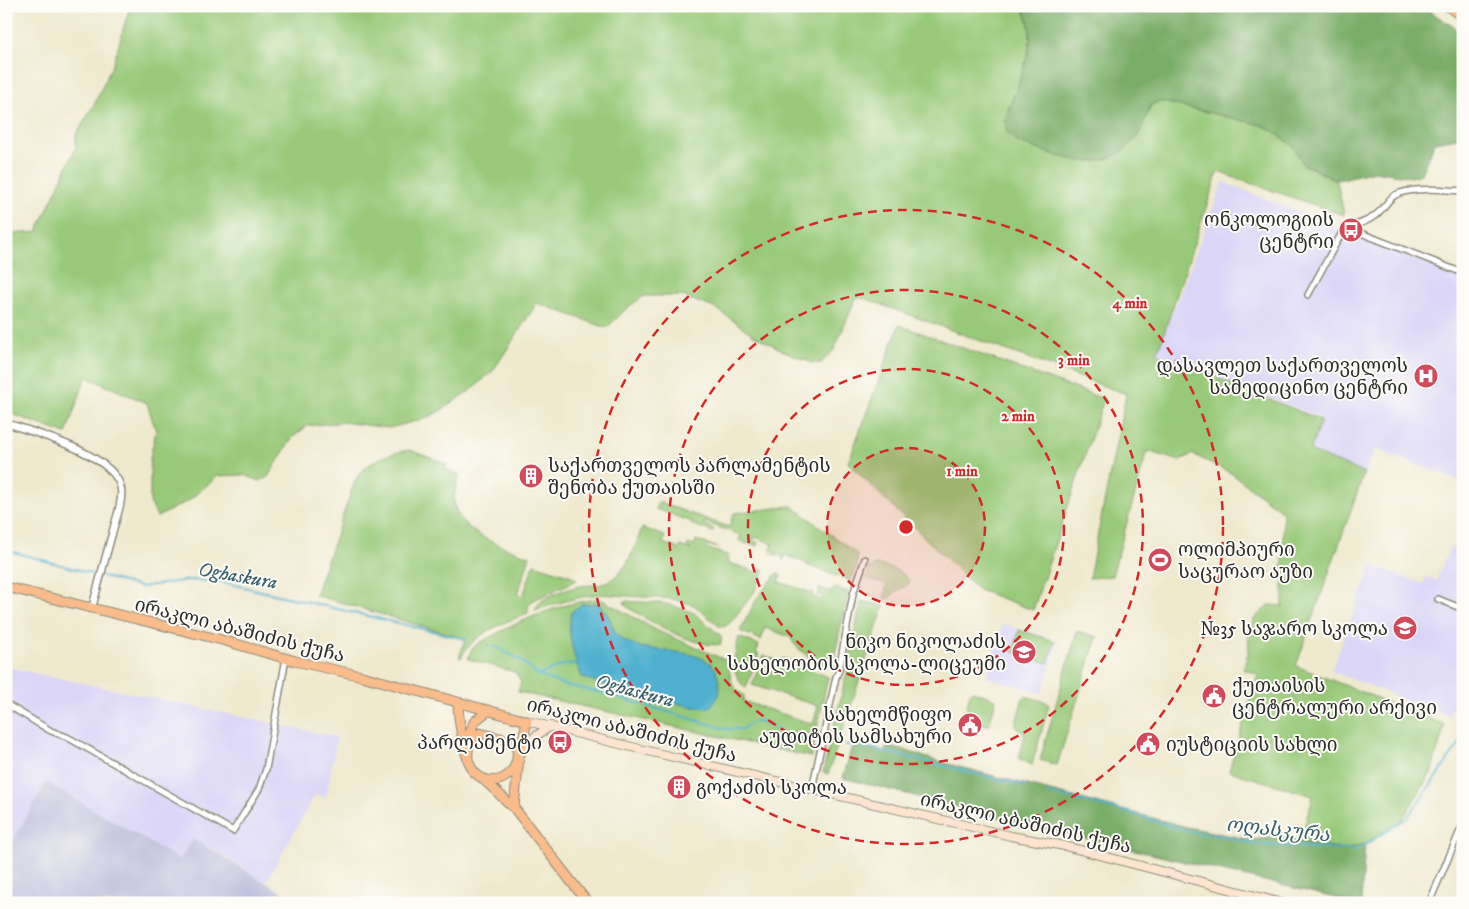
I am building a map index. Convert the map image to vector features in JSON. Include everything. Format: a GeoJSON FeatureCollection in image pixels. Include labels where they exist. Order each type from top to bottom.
{"type":"FeatureCollection","features":[{"type":"Feature","properties":{"kind":"main road"},"geometry":{"type":"LineString","coordinates":[[1452,8],[1463,17]]}},
{"type":"Feature","properties":{"kind":"main road","name":"ირაკლი აბაშიძის ქუჩა"},"geometry":{"type":"LineString","coordinates":[[6,587],[222,640],[652,752],[1011,836],[1065,846],[1282,903]]}},
{"type":"Feature","properties":{"kind":"main road"},"geometry":{"type":"LineString","coordinates":[[458,703],[458,718],[471,768],[514,808],[588,903]]}},
{"type":"Feature","properties":{"kind":"main road"},"geometry":{"type":"LineString","coordinates":[[465,747],[474,722],[489,710]]}},
{"type":"Feature","properties":{"kind":"main road"},"geometry":{"type":"LineString","coordinates":[[482,778],[491,780],[501,779],[510,774],[516,766],[519,757],[527,720]]}},
{"type":"Feature","properties":{"kind":"main road"},"geometry":{"type":"LineString","coordinates":[[519,757],[534,737],[551,726]]}},
{"type":"Feature","properties":{"kind":"main road"},"geometry":{"type":"LineString","coordinates":[[468,758],[470,743],[480,733],[516,742],[519,757],[514,808]]}},
{"type":"Feature","properties":{"kind":"street"},"geometry":{"type":"LineString","coordinates":[[1345,227],[1356,226],[1370,220],[1380,212],[1389,199],[1400,193],[1430,189],[1463,191]]}},
{"type":"Feature","properties":{"kind":"street"},"geometry":{"type":"LineString","coordinates":[[1345,227],[1463,273]]}},
{"type":"Feature","properties":{"kind":"street"},"geometry":{"type":"LineString","coordinates":[[1308,295],[1345,227]]}},
{"type":"Feature","properties":{"kind":"street"},"geometry":{"type":"LineString","coordinates":[[6,423],[70,445],[112,471],[121,488],[121,495],[92,608]]}},
{"type":"Feature","properties":{"kind":"street"},"geometry":{"type":"LineString","coordinates":[[812,789],[839,670],[853,594],[865,559]]}},
{"type":"Feature","properties":{"kind":"street"},"geometry":{"type":"LineString","coordinates":[[1438,599],[1463,609]]}},
{"type":"Feature","properties":{"kind":"street"},"geometry":{"type":"LineString","coordinates":[[6,704],[51,731],[67,736],[233,831],[259,789],[266,769],[286,658]]}},
{"type":"Feature","properties":{"kind":"street"},"geometry":{"type":"LineString","coordinates":[[1429,903],[1463,824]]}},
{"type":"Feature","properties":{"kind":"shaded area"},"geometry":{"type":"Polygon","coordinates":[[[1223,182],[1463,277],[1463,482],[1375,449],[1364,474],[1308,452],[1321,418],[1157,353],[1223,182]]]}},
{"type":"Feature","properties":{"kind":"shaded area","name":"№35 საჯარო სკოლა"},"geometry":{"type":"Polygon","coordinates":[[[1450,547],[1463,552],[1463,680],[1449,716],[1331,671],[1372,565],[1423,584],[1426,577],[1436,581],[1450,547]]]}},
{"type":"Feature","properties":{"kind":"shaded area","name":"ნიკო ნიკოლაძის სახელობის სკოლა-ლიცეუმი"},"geometry":{"type":"Polygon","coordinates":[[[1003,624],[1058,641],[1042,693],[986,677],[1003,624]]]}},
{"type":"Feature","properties":{"kind":"shaded area"},"geometry":{"type":"Polygon","coordinates":[[[6,667],[337,737],[326,797],[315,795],[266,882],[194,839],[181,861],[46,782],[6,853],[6,667]]]}},
{"type":"Feature","properties":{"kind":"shaded area"},"geometry":{"type":"Polygon","coordinates":[[[46,782],[180,860],[193,839],[297,901],[296,903],[6,903],[6,853],[46,782]]]}},
{"type":"Feature","properties":{"kind":"green space"},"geometry":{"type":"Polygon","coordinates":[[[130,6],[1021,6],[1027,18],[1030,31],[1029,45],[1022,73],[1007,113],[1136,139],[1151,105],[1159,101],[1262,125],[1278,134],[1293,146],[1303,164],[1337,181],[1344,215],[1218,172],[1157,354],[1321,420],[1310,451],[1364,473],[1296,666],[1445,725],[1431,773],[1402,820],[1365,844],[1345,849],[1300,842],[1313,796],[1229,771],[1258,674],[1243,669],[1249,650],[1248,635],[1254,619],[1269,605],[1283,606],[1283,512],[1231,473],[1192,454],[1180,461],[1147,451],[1112,576],[1089,578],[1126,394],[866,299],[856,298],[834,350],[821,363],[812,363],[784,351],[752,334],[717,309],[682,296],[644,296],[628,307],[607,328],[537,303],[493,371],[471,390],[440,411],[424,419],[389,428],[343,422],[307,426],[292,438],[268,477],[260,481],[244,475],[218,476],[188,501],[157,517],[150,502],[150,458],[156,431],[147,403],[86,377],[66,434],[6,412],[6,244],[10,234],[37,232],[76,147],[76,135],[95,103],[114,61],[130,6]]]}},
{"type":"Feature","properties":{"kind":"green space"},"geometry":{"type":"Polygon","coordinates":[[[1021,6],[1421,6],[1450,24],[1463,35],[1463,137],[1435,142],[1421,174],[1412,177],[1374,171],[1338,180],[1303,164],[1293,146],[1278,134],[1262,125],[1159,101],[1151,105],[1137,137],[1121,152],[1108,159],[1094,161],[1064,158],[1019,143],[1006,129],[1007,116],[1024,67],[1030,42],[1027,18],[1021,6]]]}},
{"type":"Feature","properties":{"kind":"green space"},"geometry":{"type":"Polygon","coordinates":[[[899,325],[1104,399],[1033,610],[979,590],[848,463],[899,325]]]}},
{"type":"Feature","properties":{"kind":"green space"},"geometry":{"type":"Polygon","coordinates":[[[410,450],[447,464],[445,469],[460,475],[454,502],[457,513],[473,531],[496,544],[530,556],[518,594],[523,596],[534,564],[572,576],[577,580],[532,601],[528,606],[528,613],[481,635],[466,649],[461,658],[459,657],[466,639],[315,595],[355,481],[365,468],[378,459],[410,450]]]}},
{"type":"Feature","properties":{"kind":"green space"},"geometry":{"type":"Polygon","coordinates":[[[658,502],[729,527],[734,513],[792,506],[857,554],[857,565],[851,581],[806,565],[807,563],[785,555],[784,560],[782,559],[783,556],[770,553],[776,554],[776,552],[769,549],[771,549],[773,544],[755,537],[753,541],[759,543],[758,546],[747,544],[739,540],[741,535],[704,522],[703,524],[714,529],[713,532],[691,524],[692,522],[656,509],[658,502]]]}},
{"type":"Feature","properties":{"kind":"green space"},"geometry":{"type":"Polygon","coordinates":[[[642,528],[665,536],[663,543],[679,549],[680,546],[692,550],[687,547],[688,544],[694,546],[696,540],[719,548],[707,545],[706,548],[729,556],[727,562],[759,573],[761,568],[765,570],[753,594],[730,623],[724,627],[719,626],[694,605],[673,599],[599,594],[535,610],[542,601],[562,591],[584,585],[601,584],[614,577],[629,559],[642,528]]]}},
{"type":"Feature","properties":{"kind":"green space"},"geometry":{"type":"Polygon","coordinates":[[[875,565],[900,572],[905,575],[910,583],[888,599],[884,598],[887,584],[867,579],[869,568],[875,565]]]}},
{"type":"Feature","properties":{"kind":"green space"},"geometry":{"type":"Polygon","coordinates":[[[777,573],[781,575],[779,582],[813,593],[812,596],[823,600],[824,597],[818,595],[820,588],[832,592],[835,587],[848,592],[832,668],[808,656],[797,647],[790,637],[765,628],[761,640],[740,631],[757,598],[777,573]]]}},
{"type":"Feature","properties":{"kind":"green space"},"geometry":{"type":"Polygon","coordinates":[[[595,599],[604,601],[660,632],[728,661],[731,681],[739,692],[744,695],[743,701],[813,724],[818,706],[752,685],[763,655],[781,662],[783,658],[828,677],[811,757],[518,692],[521,682],[515,672],[468,659],[471,650],[476,645],[517,624],[555,608],[595,599]]]}},
{"type":"Feature","properties":{"kind":"green space"},"geometry":{"type":"Polygon","coordinates":[[[624,601],[662,603],[694,613],[721,636],[721,644],[711,645],[672,632],[635,612],[626,606],[624,601]]]}},
{"type":"Feature","properties":{"kind":"green space"},"geometry":{"type":"Polygon","coordinates":[[[861,601],[884,606],[828,774],[823,772],[847,672],[861,601]]]}},
{"type":"Feature","properties":{"kind":"green space"},"geometry":{"type":"Polygon","coordinates":[[[1019,630],[1055,641],[1048,663],[1013,652],[1019,630]]]}},
{"type":"Feature","properties":{"kind":"green space"},"geometry":{"type":"Polygon","coordinates":[[[1077,631],[1097,637],[1057,765],[1040,760],[1077,631]]]}},
{"type":"Feature","properties":{"kind":"green space"},"geometry":{"type":"Polygon","coordinates":[[[739,637],[759,645],[756,653],[759,654],[746,688],[737,677],[735,671],[735,657],[739,637]]]}},
{"type":"Feature","properties":{"kind":"green space"},"geometry":{"type":"Polygon","coordinates":[[[973,691],[996,699],[989,726],[964,718],[970,693],[973,691]]]}},
{"type":"Feature","properties":{"kind":"green space"},"geometry":{"type":"Polygon","coordinates":[[[1025,696],[1046,702],[1049,705],[1032,765],[1019,759],[1025,733],[1015,726],[1025,696]]]}},
{"type":"Feature","properties":{"kind":"green space"},"geometry":{"type":"Polygon","coordinates":[[[861,746],[885,751],[886,747],[898,748],[937,761],[1187,827],[1252,840],[1284,836],[1300,842],[1345,849],[1365,844],[1361,903],[1022,823],[843,778],[851,749],[861,746]]]}},
{"type":"Feature","properties":{"kind":"water"},"geometry":{"type":"Polygon","coordinates":[[[598,603],[608,615],[616,633],[627,642],[637,646],[696,656],[706,660],[714,667],[718,676],[720,690],[709,708],[693,707],[630,692],[582,677],[572,645],[570,629],[571,612],[582,604],[598,603]]]}},
{"type":"Feature","properties":{"kind":"waterway","name":"Oghaskura"},"geometry":{"type":"LineString","coordinates":[[6,550],[141,587],[189,580],[218,581],[466,639]]}},
{"type":"Feature","properties":{"kind":"waterway","name":"Oghaskura"},"geometry":{"type":"LineString","coordinates":[[487,645],[498,648],[520,660],[538,675],[564,685],[603,693],[726,729],[742,729],[754,721],[761,721],[781,731]]}},
{"type":"Feature","properties":{"kind":"waterway"},"geometry":{"type":"LineString","coordinates":[[539,675],[563,665],[577,664]]}},
{"type":"Feature","properties":{"kind":"waterway","name":"Oghaskura"},"geometry":{"type":"LineString","coordinates":[[792,736],[816,741]]}},
{"type":"Feature","properties":{"kind":"waterway","name":"ოღასკურა"},"geometry":{"type":"LineString","coordinates":[[1047,793],[1124,811],[1186,831],[1222,836],[1253,844],[1357,850],[1407,818],[1463,739]]}},
{"type":"Feature","properties":{"kind":"waterway","name":"Oghaskura"},"geometry":{"type":"LineString","coordinates":[[846,745],[861,746],[1026,786]]}},
{"type":"Feature","properties":{"kind":"place","name":"ონკოლოგიის ცენტრი"},"geometry":{"type":"Point","coordinates":[1351,230]}},
{"type":"Feature","properties":{"kind":"place","name":"დასავლეთ საქართველოს სამედიცინო ცენტრი"},"geometry":{"type":"Point","coordinates":[1426,376]}},
{"type":"Feature","properties":{"kind":"place","name":"საქართველოს პარლამენტის შენობა ქუთაისში"},"geometry":{"type":"Point","coordinates":[531,476]}},
{"type":"Feature","properties":{"kind":"place","name":"ოლიმპიური საცურაო აუზი"},"geometry":{"type":"Point","coordinates":[1160,560]}},
{"type":"Feature","properties":{"kind":"place","name":"№35 საჯარო სკოლა"},"geometry":{"type":"Point","coordinates":[1405,628]}},
{"type":"Feature","properties":{"kind":"place","name":"ნიკო ნიკოლაძის სახელობის სკოლა-ლიცეუმი"},"geometry":{"type":"Point","coordinates":[1024,652]}},
{"type":"Feature","properties":{"kind":"place","name":"ქუთაისის ცენტრალური არქივი"},"geometry":{"type":"Point","coordinates":[1214,696]}},
{"type":"Feature","properties":{"kind":"place","name":"სახელმწიფო აუდიტის სამსახური"},"geometry":{"type":"Point","coordinates":[970,725]}},
{"type":"Feature","properties":{"kind":"place","name":"პარლამენტი"},"geometry":{"type":"Point","coordinates":[560,742]}},
{"type":"Feature","properties":{"kind":"place","name":"იუსტიციის სახლი"},"geometry":{"type":"Point","coordinates":[1148,744]}},
{"type":"Feature","properties":{"kind":"place","name":"გოქაძის სკოლა"},"geometry":{"type":"Point","coordinates":[679,787]}}]}
